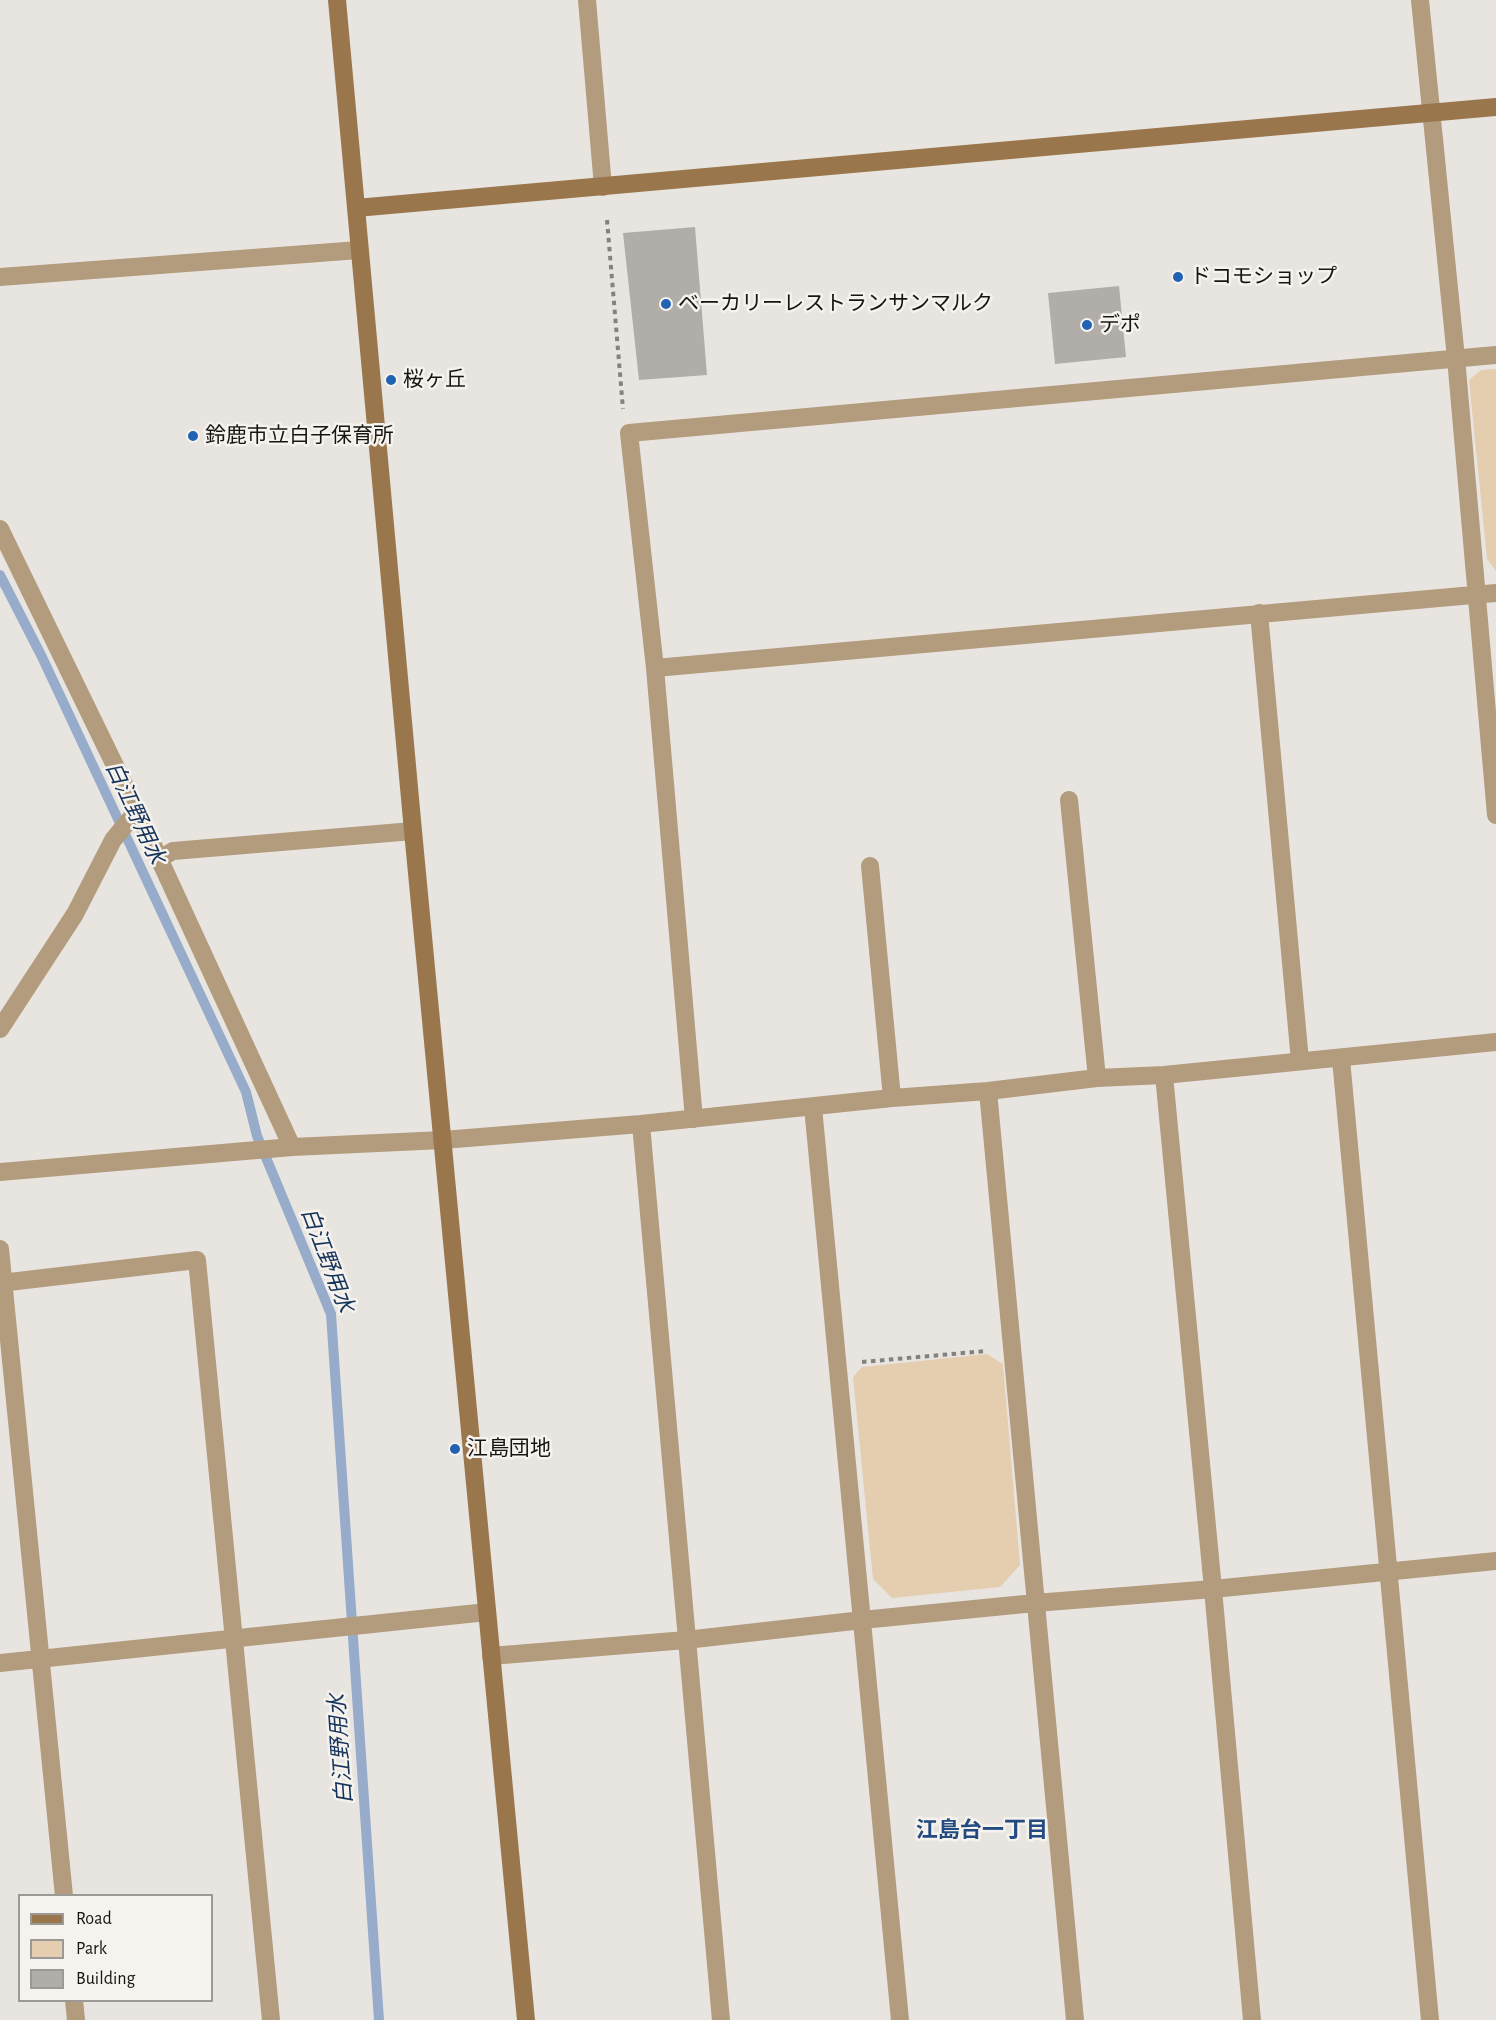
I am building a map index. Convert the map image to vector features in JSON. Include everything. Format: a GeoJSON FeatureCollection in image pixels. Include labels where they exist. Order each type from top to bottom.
{"type":"FeatureCollection","features":[{"type":"Feature","properties":{"kind":"street"},"geometry":{"type":"LineString","coordinates":[[337,0],[526,2020]]}},
{"type":"Feature","properties":{"kind":"street"},"geometry":{"type":"LineString","coordinates":[[587,0],[603,187]]}},
{"type":"Feature","properties":{"kind":"street"},"geometry":{"type":"LineString","coordinates":[[1420,0],[1456,358],[1496,815]]}},
{"type":"Feature","properties":{"kind":"street"},"geometry":{"type":"LineString","coordinates":[[356,208],[1496,106]]}},
{"type":"Feature","properties":{"kind":"street"},"geometry":{"type":"LineString","coordinates":[[0,277],[359,250]]}},
{"type":"Feature","properties":{"kind":"street"},"geometry":{"type":"LineString","coordinates":[[694,1119],[655,668],[629,433],[1496,355]]}},
{"type":"Feature","properties":{"kind":"street"},"geometry":{"type":"LineString","coordinates":[[0,530],[135,817],[159,859],[284,1148]]}},
{"type":"Feature","properties":{"kind":"street"},"geometry":{"type":"LineString","coordinates":[[655,668],[1496,593]]}},
{"type":"Feature","properties":{"kind":"street"},"geometry":{"type":"LineString","coordinates":[[1258,613],[1300,1061]]}},
{"type":"Feature","properties":{"kind":"street"},"geometry":{"type":"LineString","coordinates":[[1069,800],[1097,1078]]}},
{"type":"Feature","properties":{"kind":"street"},"geometry":{"type":"LineString","coordinates":[[0,1029],[75,914],[113,840],[135,817]]}},
{"type":"Feature","properties":{"kind":"street"},"geometry":{"type":"LineString","coordinates":[[159,859],[173,851],[413,831]]}},
{"type":"Feature","properties":{"kind":"street"},"geometry":{"type":"LineString","coordinates":[[870,866],[892,1098]]}},
{"type":"Feature","properties":{"kind":"street"},"geometry":{"type":"LineString","coordinates":[[0,1172],[284,1148],[443,1140],[641,1124],[892,1098],[988,1091],[1097,1078],[1164,1075],[1496,1042]]}},
{"type":"Feature","properties":{"kind":"street"},"geometry":{"type":"LineString","coordinates":[[1341,1059],[1430,2020]]}},
{"type":"Feature","properties":{"kind":"street"},"geometry":{"type":"LineString","coordinates":[[1164,1075],[1251,2020]]}},
{"type":"Feature","properties":{"kind":"street"},"geometry":{"type":"LineString","coordinates":[[988,1091],[1075,2020]]}},
{"type":"Feature","properties":{"kind":"street"},"geometry":{"type":"LineString","coordinates":[[813,1107],[900,2020]]}},
{"type":"Feature","properties":{"kind":"street"},"geometry":{"type":"LineString","coordinates":[[641,1124],[721,2020]]}},
{"type":"Feature","properties":{"kind":"street"},"geometry":{"type":"LineString","coordinates":[[0,1249],[64,1894]]}},
{"type":"Feature","properties":{"kind":"street"},"geometry":{"type":"LineString","coordinates":[[2,1282],[197,1260],[271,2020]]}},
{"type":"Feature","properties":{"kind":"street"},"geometry":{"type":"LineString","coordinates":[[491,1656],[686,1640],[1035,1603],[1213,1589],[1496,1561]]}},
{"type":"Feature","properties":{"kind":"street"},"geometry":{"type":"LineString","coordinates":[[0,1664],[487,1612]]}},
{"type":"Feature","properties":{"kind":"street"},"geometry":{"type":"LineString","coordinates":[[74,2002],[76,2020]]}},
{"type":"Feature","properties":{"kind":"path"},"geometry":{"type":"LineString","coordinates":[[607,220],[624,419],[629,433]]}},
{"type":"Feature","properties":{"kind":"path"},"geometry":{"type":"LineString","coordinates":[[838,1365],[1013,1349]]}},
{"type":"Feature","properties":{"kind":"green space"},"geometry":{"type":"Polygon","coordinates":[[[1496,369],[1496,571],[1487,559],[1469,380],[1481,370],[1496,369]]]}},
{"type":"Feature","properties":{"kind":"green space"},"geometry":{"type":"Polygon","coordinates":[[[987,1354],[1003,1364],[1020,1565],[1000,1587],[892,1598],[873,1579],[853,1377],[862,1367],[987,1354]]]}},
{"type":"Feature","properties":{"kind":"building","name":"ベーカリーレストランサンマルク"},"geometry":{"type":"Polygon","coordinates":[[[695,227],[707,375],[639,380],[623,233],[695,227]]]}},
{"type":"Feature","properties":{"kind":"building","name":"デポ"},"geometry":{"type":"Polygon","coordinates":[[[1119,286],[1126,357],[1055,364],[1048,293],[1119,286]]]}},
{"type":"Feature","properties":{"kind":"waterway","name":"白江野用水"},"geometry":{"type":"LineString","coordinates":[[0,575],[42,657],[246,1092],[257,1136],[331,1314],[379,2020]]}},
{"type":"Feature","properties":{"kind":"place","name":"ドコモショップ"},"geometry":{"type":"Point","coordinates":[1178,277]}},
{"type":"Feature","properties":{"kind":"place","name":"ベーカリーレストランサンマルク"},"geometry":{"type":"Point","coordinates":[666,304]}},
{"type":"Feature","properties":{"kind":"place","name":"デポ"},"geometry":{"type":"Point","coordinates":[1087,325]}},
{"type":"Feature","properties":{"kind":"place","name":"桜ヶ丘"},"geometry":{"type":"Point","coordinates":[391,380]}},
{"type":"Feature","properties":{"kind":"place","name":"鈴鹿市立白子保育所"},"geometry":{"type":"Point","coordinates":[193,436]}},
{"type":"Feature","properties":{"kind":"place","name":"江島団地"},"geometry":{"type":"Point","coordinates":[455,1449]}},
{"type":"Feature","properties":{"kind":"district","name":"江島台一丁目"},"geometry":{"type":"Point","coordinates":[982,1830]}}]}
